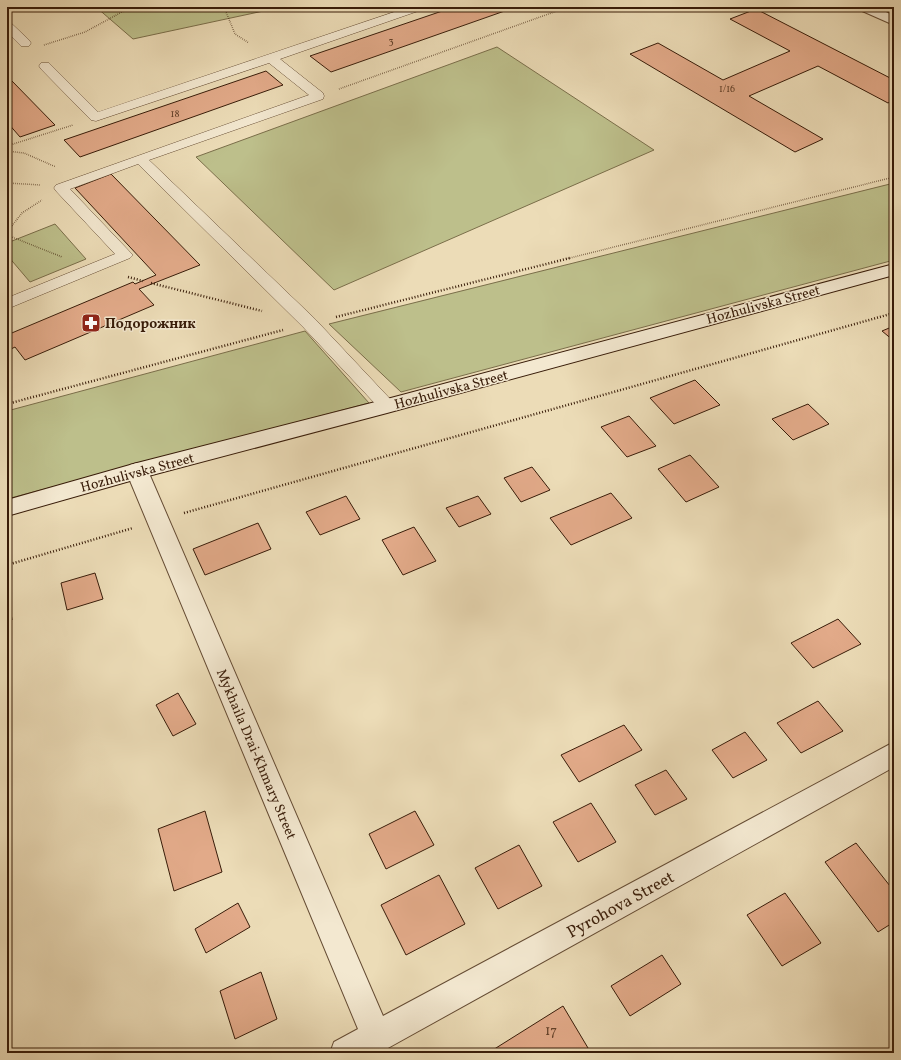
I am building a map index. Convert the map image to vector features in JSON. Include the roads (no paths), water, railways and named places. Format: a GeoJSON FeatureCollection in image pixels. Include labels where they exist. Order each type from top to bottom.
{"type":"FeatureCollection","features":[{"type":"Feature","properties":{"kind":"street"},"geometry":{"type":"LineString","coordinates":[[865,7],[894,21]]}},
{"type":"Feature","properties":{"kind":"street","name":"Hozhulivska Street"},"geometry":{"type":"LineString","coordinates":[[7,508],[137,471],[388,406],[894,269]]}},
{"type":"Feature","properties":{"kind":"street","name":"Mykhaila Drai-Khmary Street"},"geometry":{"type":"LineString","coordinates":[[137,471],[377,1037]]}},
{"type":"Feature","properties":{"kind":"street","name":"Pyrohova Street"},"geometry":{"type":"LineString","coordinates":[[345,1053],[377,1037],[894,754]]}},
{"type":"Feature","properties":{"kind":"lane"},"geometry":{"type":"LineString","coordinates":[[46,66],[96,117],[420,7]]}},
{"type":"Feature","properties":{"kind":"lane"},"geometry":{"type":"LineString","coordinates":[[7,25],[25,43]]}},
{"type":"Feature","properties":{"kind":"lane"},"geometry":{"type":"LineString","coordinates":[[7,304],[125,255],[61,188],[318,96],[271,58]]}},
{"type":"Feature","properties":{"kind":"lane"},"geometry":{"type":"LineString","coordinates":[[140,159],[309,323],[388,406]]}},
{"type":"Feature","properties":{"kind":"place","name":"Подорожник"},"geometry":{"type":"Point","coordinates":[91,323]}}]}
